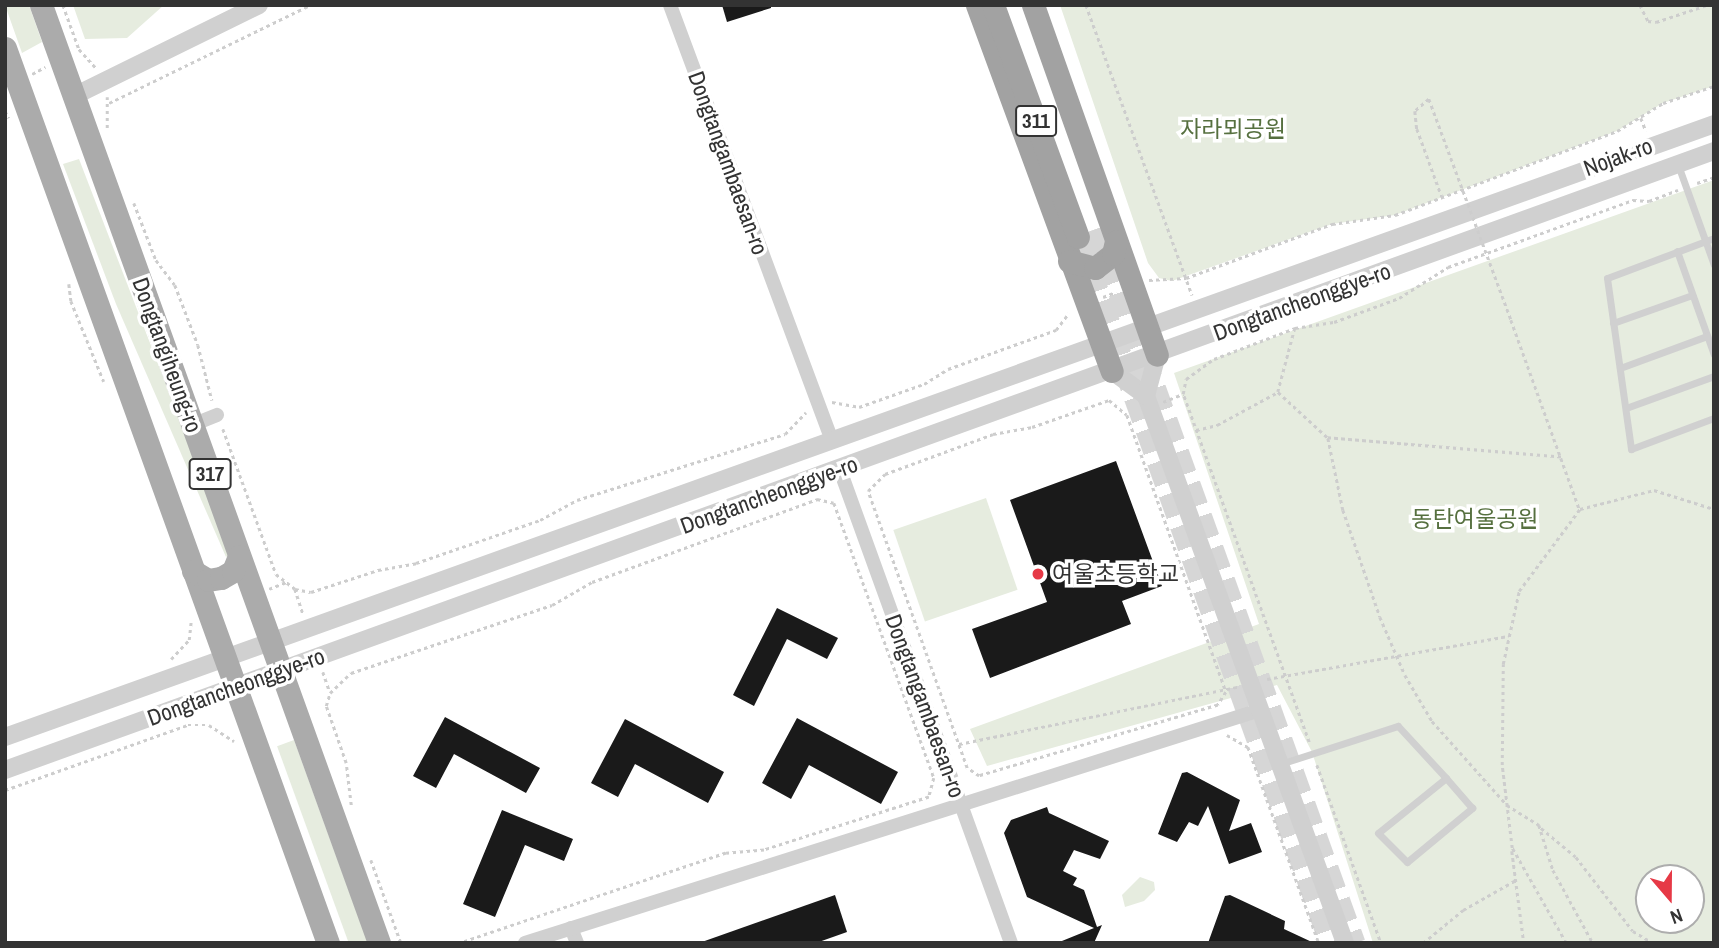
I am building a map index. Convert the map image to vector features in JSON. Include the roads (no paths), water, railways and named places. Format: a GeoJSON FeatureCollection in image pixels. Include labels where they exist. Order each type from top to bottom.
{"type":"FeatureCollection","features":[{"type":"Feature","properties":{"kind":"highway"},"geometry":{"type":"LineString","coordinates":[[976,5],[1112,372]]}},
{"type":"Feature","properties":{"kind":"highway","name":"311"},"geometry":{"type":"LineString","coordinates":[[993,5],[1087,233],[1017,5]]}},
{"type":"Feature","properties":{"kind":"highway"},"geometry":{"type":"LineString","coordinates":[[1033,5],[1157,355]]}},
{"type":"Feature","properties":{"kind":"highway"},"geometry":{"type":"LineString","coordinates":[[1069,261],[1095,268],[1113,254],[1116,241]]}},
{"type":"Feature","properties":{"kind":"main road","name":"Dongtangiheung-ro"},"geometry":{"type":"LineString","coordinates":[[41,5],[70,54],[74,96],[379,943]]}},
{"type":"Feature","properties":{"kind":"main road","name":"317"},"geometry":{"type":"LineString","coordinates":[[5,48],[328,943]]}},
{"type":"Feature","properties":{"kind":"main road"},"geometry":{"type":"LineString","coordinates":[[193,571],[208,580],[221,578],[233,571],[239,556]]}},
{"type":"Feature","properties":{"kind":"street"},"geometry":{"type":"LineString","coordinates":[[74,96],[259,5]]}},
{"type":"Feature","properties":{"kind":"street","name":"Dongtangambaesan-ro"},"geometry":{"type":"LineString","coordinates":[[670,5],[831,438]]}},
{"type":"Feature","properties":{"kind":"street","name":"Nojak-ro"},"geometry":{"type":"LineString","coordinates":[[1523,191],[1714,124]]}},
{"type":"Feature","properties":{"kind":"street","name":"Nojak-ro"},"geometry":{"type":"LineString","coordinates":[[1532,218],[1714,151]]}},
{"type":"Feature","properties":{"kind":"street","name":"Dongtancheonggye-ro"},"geometry":{"type":"LineString","coordinates":[[5,737],[1058,356],[1523,191]]}},
{"type":"Feature","properties":{"kind":"street","name":"Dongtancheonggye-ro"},"geometry":{"type":"LineString","coordinates":[[5,770],[1532,218]]}},
{"type":"Feature","properties":{"kind":"street"},"geometry":{"type":"LineString","coordinates":[[1146,396],[1157,355]]}},
{"type":"Feature","properties":{"kind":"street"},"geometry":{"type":"LineString","coordinates":[[1112,372],[1146,396],[1345,943]]}},
{"type":"Feature","properties":{"kind":"street"},"geometry":{"type":"LineString","coordinates":[[192,425],[217,415]]}},
{"type":"Feature","properties":{"kind":"street","name":"Dongtangambaesan-ro"},"geometry":{"type":"LineString","coordinates":[[840,470],[1010,943]]}},
{"type":"Feature","properties":{"kind":"street"},"geometry":{"type":"LineString","coordinates":[[525,943],[1260,710]]}},
{"type":"Feature","properties":{"kind":"street"},"geometry":{"type":"LineString","coordinates":[[572,928],[577,943]]}},
{"type":"Feature","properties":{"kind":"lane"},"geometry":{"type":"LineString","coordinates":[[1677,164],[1714,265]]}},
{"type":"Feature","properties":{"kind":"lane"},"geometry":{"type":"LineString","coordinates":[[1714,237],[1607,278],[1631,449],[1714,418]]}},
{"type":"Feature","properties":{"kind":"lane"},"geometry":{"type":"LineString","coordinates":[[1677,251],[1714,355]]}},
{"type":"Feature","properties":{"kind":"lane"},"geometry":{"type":"LineString","coordinates":[[1613,323],[1692,295]]}},
{"type":"Feature","properties":{"kind":"lane"},"geometry":{"type":"LineString","coordinates":[[1620,368],[1707,336]]}},
{"type":"Feature","properties":{"kind":"lane"},"geometry":{"type":"LineString","coordinates":[[1626,408],[1714,376]]}},
{"type":"Feature","properties":{"kind":"lane"},"geometry":{"type":"LineString","coordinates":[[1279,764],[1398,726],[1446,778],[1472,808],[1407,862],[1378,833],[1446,778]]}},
{"type":"Feature","properties":{"kind":"tunnel"},"geometry":{"type":"LineString","coordinates":[[1097,228],[1354,943]]}},
{"type":"Feature","properties":{"kind":"tunnel"},"geometry":{"type":"LineString","coordinates":[[1078,237],[1331,943]]}},
{"type":"Feature","properties":{"kind":"place","name":"여울초등학교"},"geometry":{"type":"Point","coordinates":[1038,574]}},
{"type":"Feature","properties":{"kind":"park label","name":"자라뫼공원"},"geometry":{"type":"Point","coordinates":[1233,129]}},
{"type":"Feature","properties":{"kind":"park label","name":"동탄여울공원"},"geometry":{"type":"Point","coordinates":[1475,519]}}]}
